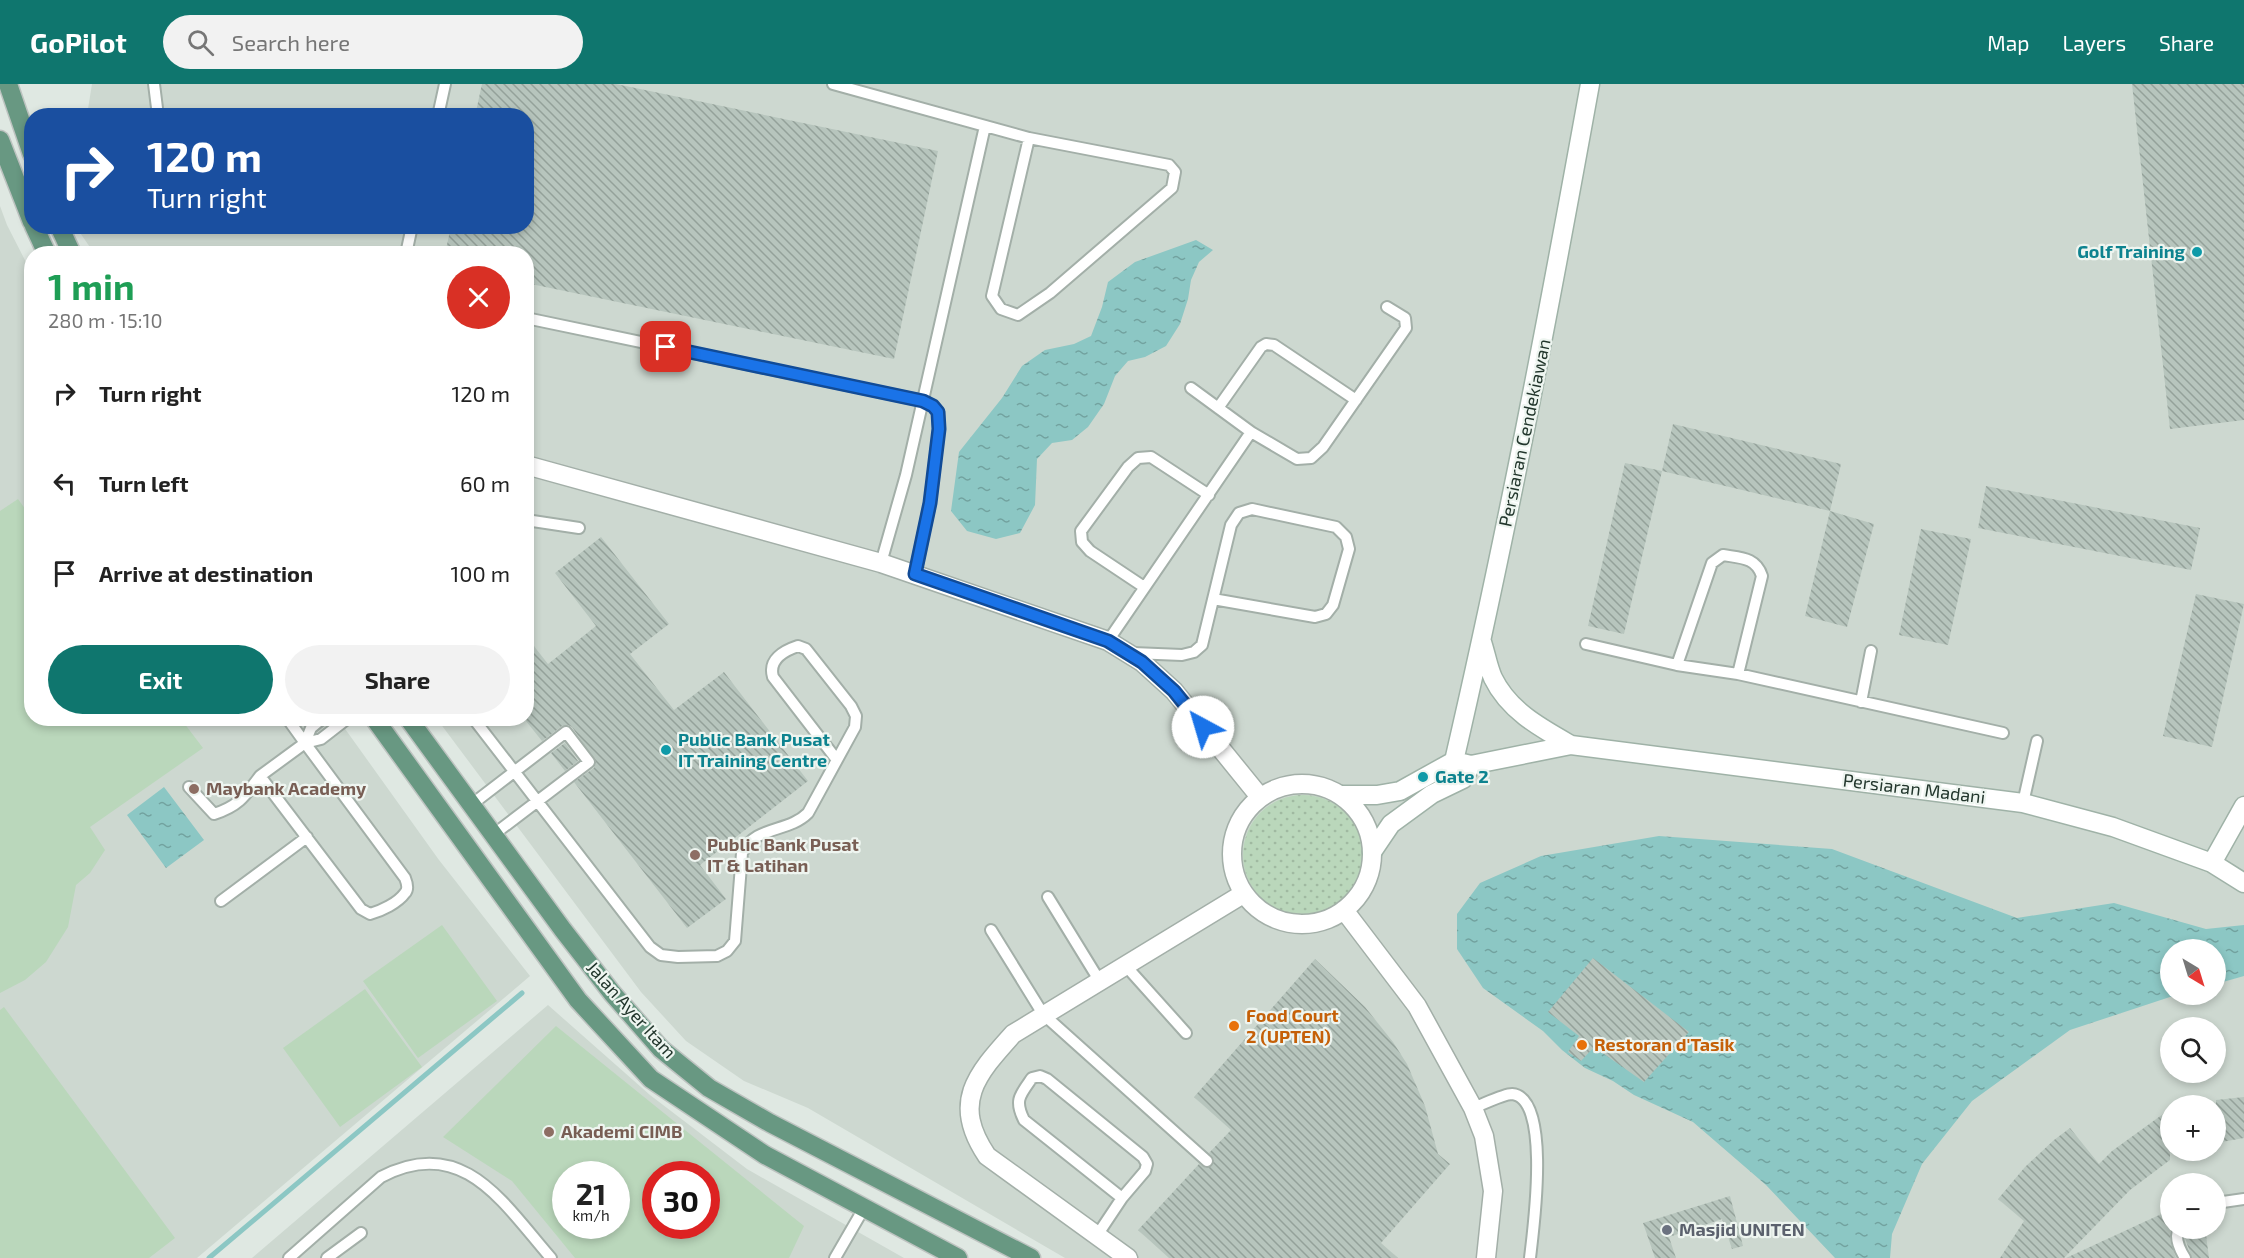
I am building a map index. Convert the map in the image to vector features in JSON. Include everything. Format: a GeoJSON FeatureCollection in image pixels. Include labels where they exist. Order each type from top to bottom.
{"type":"FeatureCollection","features":[{"type":"Feature","properties":{"kind":"main road"},"geometry":{"type":"LineString","coordinates":[[8,84],[24,131]]}},
{"type":"Feature","properties":{"kind":"main road"},"geometry":{"type":"LineString","coordinates":[[0,140],[24,202]]}},
{"type":"Feature","properties":{"kind":"main road","name":"Jalan Ayer Itam"},"geometry":{"type":"LineString","coordinates":[[380,726],[578,1000],[651,1079],[765,1155],[958,1258]]}},
{"type":"Feature","properties":{"kind":"main road","name":"Jalan Ayer Itam"},"geometry":{"type":"LineString","coordinates":[[414,726],[612,993],[661,1049],[709,1088],[770,1123],[1031,1258]]}},
{"type":"Feature","properties":{"kind":"street","name":"Persiaran Cendekiawan"},"geometry":{"type":"LineString","coordinates":[[1463,768],[1482,641],[1547,324],[1590,84]]}},
{"type":"Feature","properties":{"kind":"street"},"geometry":{"type":"LineString","coordinates":[[534,467],[881,563],[1108,641],[1142,662],[1174,691],[1260,797]]}},
{"type":"Feature","properties":{"kind":"street"},"geometry":{"type":"LineString","coordinates":[[1482,641],[1493,678],[1510,703],[1531,722],[1571,745]]}},
{"type":"Feature","properties":{"kind":"street"},"geometry":{"type":"LineString","coordinates":[[1341,795],[1377,795],[1400,791],[1426,775],[1571,745]]}},
{"type":"Feature","properties":{"kind":"street","name":"Persiaran Madani"},"geometry":{"type":"LineString","coordinates":[[1571,745],[2023,803],[2113,827],[2212,863],[2244,884]]}},
{"type":"Feature","properties":{"kind":"street"},"geometry":{"type":"LineString","coordinates":[[1372,852],[1391,824],[1463,768]]}},
{"type":"Feature","properties":{"kind":"street"},"geometry":{"type":"LineString","coordinates":[[1295,784],[1320,786],[1341,795],[1353,805],[1364,820],[1371,839],[1371,866],[1365,884],[1354,901],[1344,910],[1321,922],[1296,925],[1266,915],[1242,894],[1231,860],[1233,836],[1243,815],[1260,797],[1277,788],[1295,784]]}},
{"type":"Feature","properties":{"kind":"street"},"geometry":{"type":"LineString","coordinates":[[2212,863],[2244,806]]}},
{"type":"Feature","properties":{"kind":"street"},"geometry":{"type":"LineString","coordinates":[[1128,1258],[1098,1234],[987,1156],[976,1140],[969,1118],[969,1101],[974,1086],[988,1062],[1013,1034],[1242,894]]}},
{"type":"Feature","properties":{"kind":"street"},"geometry":{"type":"LineString","coordinates":[[1344,910],[1417,1006],[1473,1108],[1484,1136],[1493,1191],[1486,1258]]}},
{"type":"Feature","properties":{"kind":"lane"},"geometry":{"type":"LineString","coordinates":[[154,84],[157,108]]}},
{"type":"Feature","properties":{"kind":"lane"},"geometry":{"type":"LineString","coordinates":[[440,108],[445,84]]}},
{"type":"Feature","properties":{"kind":"lane"},"geometry":{"type":"LineString","coordinates":[[833,84],[1029,138],[1169,165],[1175,172],[1172,188],[1050,292],[1018,315],[1001,309],[992,296],[1029,138]]}},
{"type":"Feature","properties":{"kind":"lane"},"geometry":{"type":"LineString","coordinates":[[881,563],[906,475],[985,126]]}},
{"type":"Feature","properties":{"kind":"lane"},"geometry":{"type":"LineString","coordinates":[[1191,388],[1251,432],[1297,459],[1311,458],[1323,447],[1406,328],[1405,318],[1388,307]]}},
{"type":"Feature","properties":{"kind":"lane"},"geometry":{"type":"LineString","coordinates":[[534,320],[923,401],[933,406],[938,412],[939,429],[930,503],[915,574]]}},
{"type":"Feature","properties":{"kind":"lane"},"geometry":{"type":"LineString","coordinates":[[1218,408],[1261,347],[1266,344],[1274,345],[1356,400]]}},
{"type":"Feature","properties":{"kind":"lane"},"geometry":{"type":"LineString","coordinates":[[1108,641],[1251,432]]}},
{"type":"Feature","properties":{"kind":"lane"},"geometry":{"type":"LineString","coordinates":[[1144,587],[1090,550],[1082,542],[1081,531],[1128,467],[1138,458],[1150,457],[1209,495]]}},
{"type":"Feature","properties":{"kind":"lane"},"geometry":{"type":"LineString","coordinates":[[1128,653],[1182,655],[1194,652],[1202,645],[1213,599],[1231,525],[1239,513],[1252,509],[1336,527],[1346,537],[1349,549],[1333,605],[1326,614],[1315,617],[1213,599]]}},
{"type":"Feature","properties":{"kind":"lane"},"geometry":{"type":"LineString","coordinates":[[534,521],[579,528]]}},
{"type":"Feature","properties":{"kind":"lane"},"geometry":{"type":"LineString","coordinates":[[1677,664],[1712,563],[1723,555],[1753,560],[1762,576],[1738,674]]}},
{"type":"Feature","properties":{"kind":"lane"},"geometry":{"type":"LineString","coordinates":[[1586,644],[1677,664],[1738,674],[2003,733]]}},
{"type":"Feature","properties":{"kind":"lane"},"geometry":{"type":"LineString","coordinates":[[479,726],[650,947],[661,955],[678,957],[717,956],[727,951],[735,940],[742,853],[746,845],[756,836],[769,830],[790,826],[808,813],[837,760],[855,727],[856,716],[851,706],[806,649],[798,646],[789,649],[774,660],[771,668],[773,677],[837,760]]}},
{"type":"Feature","properties":{"kind":"lane"},"geometry":{"type":"LineString","coordinates":[[1861,702],[1871,651]]}},
{"type":"Feature","properties":{"kind":"lane"},"geometry":{"type":"LineString","coordinates":[[260,776],[362,909],[370,914],[381,911],[405,893],[408,886],[405,878],[293,726]]}},
{"type":"Feature","properties":{"kind":"lane"},"geometry":{"type":"LineString","coordinates":[[305,743],[313,726]]}},
{"type":"Feature","properties":{"kind":"lane"},"geometry":{"type":"LineString","coordinates":[[189,787],[214,814],[231,808],[245,797],[260,776],[305,743],[321,739],[338,726]]}},
{"type":"Feature","properties":{"kind":"lane"},"geometry":{"type":"LineString","coordinates":[[471,805],[566,732],[589,762],[493,835]]}},
{"type":"Feature","properties":{"kind":"lane"},"geometry":{"type":"LineString","coordinates":[[2023,803],[2037,741]]}},
{"type":"Feature","properties":{"kind":"lane"},"geometry":{"type":"LineString","coordinates":[[221,901],[307,837]]}},
{"type":"Feature","properties":{"kind":"lane"},"geometry":{"type":"LineString","coordinates":[[1048,897],[1099,980]]}},
{"type":"Feature","properties":{"kind":"lane"},"geometry":{"type":"LineString","coordinates":[[992,930],[1043,1014],[1208,1161]]}},
{"type":"Feature","properties":{"kind":"lane"},"geometry":{"type":"LineString","coordinates":[[1125,965],[1186,1033]]}},
{"type":"Feature","properties":{"kind":"lane"},"geometry":{"type":"LineString","coordinates":[[1098,1234],[1122,1198],[1145,1171],[1147,1164],[1143,1157],[1047,1078],[1040,1076],[1032,1078],[1019,1096],[1017,1107],[1024,1120],[1122,1198]]}},
{"type":"Feature","properties":{"kind":"lane"},"geometry":{"type":"LineString","coordinates":[[1473,1108],[1511,1094],[1523,1098],[1531,1112],[1538,1180],[1530,1258]]}},
{"type":"Feature","properties":{"kind":"lane"},"geometry":{"type":"LineString","coordinates":[[289,1258],[381,1178],[397,1169],[433,1163],[450,1165],[489,1187],[551,1258]]}},
{"type":"Feature","properties":{"kind":"lane"},"geometry":{"type":"LineString","coordinates":[[2226,1201],[2244,1198]]}},
{"type":"Feature","properties":{"kind":"lane"},"geometry":{"type":"LineString","coordinates":[[835,1258],[864,1208]]}},
{"type":"Feature","properties":{"kind":"lane"},"geometry":{"type":"LineString","coordinates":[[327,1258],[361,1233]]}},
{"type":"Feature","properties":{"kind":"lane"},"geometry":{"type":"LineString","coordinates":[[2178,1239],[2180,1250],[2185,1258]]}},
{"type":"Feature","properties":{"kind":"shaded area"},"geometry":{"type":"Polygon","coordinates":[[[92,84],[2244,84],[2244,1258],[1065,1258],[808,1108],[744,1081],[686,1041],[641,992],[442,726],[534,726],[534,246],[89,246],[81,234],[534,234],[534,108],[88,108],[92,84]]]}},
{"type":"Feature","properties":{"kind":"shaded area","name":"Maybank Academy"},"geometry":{"type":"Polygon","coordinates":[[[0,206],[24,258],[24,726],[343,726],[439,860],[530,976],[197,1258],[0,1258],[0,206]]]}},
{"type":"Feature","properties":{"kind":"shaded area","name":"Akademi CIMB"},"geometry":{"type":"Polygon","coordinates":[[[548,1005],[650,1095],[747,1169],[904,1258],[252,1258],[548,1005]]]}},
{"type":"Feature","properties":{"kind":"green space"},"geometry":{"type":"Polygon","coordinates":[[[18,499],[24,507],[24,726],[186,726],[203,748],[90,827],[105,850],[90,873],[76,885],[68,927],[46,962],[25,980],[0,993],[0,511],[18,499]]]}},
{"type":"Feature","properties":{"kind":"green space"},"geometry":{"type":"Polygon","coordinates":[[[1303,795],[1326,799],[1346,812],[1359,832],[1363,855],[1359,878],[1346,898],[1326,911],[1303,915],[1280,911],[1260,898],[1247,878],[1243,855],[1247,832],[1260,812],[1280,799],[1303,795]]]}},
{"type":"Feature","properties":{"kind":"green space"},"geometry":{"type":"Polygon","coordinates":[[[442,925],[497,1001],[418,1058],[363,981],[442,925]]]}},
{"type":"Feature","properties":{"kind":"green space"},"geometry":{"type":"Polygon","coordinates":[[[365,989],[422,1067],[340,1127],[283,1048],[365,989]]]}},
{"type":"Feature","properties":{"kind":"green space"},"geometry":{"type":"Polygon","coordinates":[[[4,1007],[175,1238],[149,1258],[0,1258],[0,1010],[4,1007]]]}},
{"type":"Feature","properties":{"kind":"green space"},"geometry":{"type":"Polygon","coordinates":[[[556,1026],[804,1226],[789,1258],[575,1258],[559,1239],[630,1239],[630,1161],[552,1161],[552,1230],[512,1181],[443,1137],[556,1026]]]}},
{"type":"Feature","properties":{"kind":"water"},"geometry":{"type":"Polygon","coordinates":[[[1196,240],[1213,250],[1199,262],[1191,280],[1180,324],[1166,346],[1145,357],[1128,361],[1115,376],[1104,404],[1088,427],[1072,440],[1052,443],[1037,459],[1035,505],[1020,533],[996,539],[967,531],[951,511],[959,452],[1002,398],[1022,366],[1045,350],[1074,344],[1091,336],[1108,282],[1135,262],[1196,240]]]}},
{"type":"Feature","properties":{"kind":"water"},"geometry":{"type":"Polygon","coordinates":[[[164,787],[204,840],[166,868],[127,815],[164,787]]]}},
{"type":"Feature","properties":{"kind":"water"},"geometry":{"type":"Polygon","coordinates":[[[1659,836],[1832,849],[2017,918],[2114,903],[2206,929],[2244,925],[2244,976],[2226,981],[2226,939],[2160,939],[2160,1000],[2070,1030],[1972,1101],[1922,1164],[1892,1234],[1890,1258],[1835,1258],[1766,1185],[1693,1122],[1634,1095],[1613,1081],[1585,1068],[1543,1031],[1483,988],[1457,949],[1457,914],[1480,883],[1541,856],[1659,836]]]}},
{"type":"Feature","properties":{"kind":"building"},"geometry":{"type":"Polygon","coordinates":[[[482,84],[616,84],[938,151],[894,359],[534,285],[534,246],[447,246],[449,234],[534,234],[534,108],[477,108],[482,84]]]}},
{"type":"Feature","properties":{"kind":"building","name":"Golf Training"},"geometry":{"type":"Polygon","coordinates":[[[2132,84],[2244,84],[2244,420],[2170,429],[2132,84]]]}},
{"type":"Feature","properties":{"kind":"building"},"geometry":{"type":"Polygon","coordinates":[[[1673,424],[1841,464],[1830,511],[1662,471],[1673,424]]]}},
{"type":"Feature","properties":{"kind":"building"},"geometry":{"type":"Polygon","coordinates":[[[1625,463],[1662,471],[1624,634],[1588,626],[1625,463]]]}},
{"type":"Feature","properties":{"kind":"building"},"geometry":{"type":"Polygon","coordinates":[[[1986,486],[2200,528],[2191,570],[1978,528],[1986,486]]]}},
{"type":"Feature","properties":{"kind":"building"},"geometry":{"type":"Polygon","coordinates":[[[1830,511],[1874,524],[1847,627],[1805,616],[1830,511]]]}},
{"type":"Feature","properties":{"kind":"building"},"geometry":{"type":"Polygon","coordinates":[[[1921,529],[1971,539],[1948,645],[1899,635],[1921,529]]]}},
{"type":"Feature","properties":{"kind":"building","name":"Public Bank Pusat IT Training Centre"},"geometry":{"type":"Polygon","coordinates":[[[601,537],[669,624],[630,654],[674,710],[724,672],[808,781],[700,865],[726,899],[687,928],[574,782],[594,768],[596,762],[572,727],[562,726],[542,741],[530,726],[534,726],[534,646],[548,664],[596,626],[555,573],[601,537]]]}},
{"type":"Feature","properties":{"kind":"building"},"geometry":{"type":"Polygon","coordinates":[[[2196,594],[2244,604],[2212,747],[2163,736],[2196,594]]]}},
{"type":"Feature","properties":{"kind":"building"},"geometry":{"type":"Polygon","coordinates":[[[565,743],[578,761],[565,771],[551,753],[565,743]]]}},
{"type":"Feature","properties":{"kind":"building"},"geometry":{"type":"Polygon","coordinates":[[[1593,958],[1689,1032],[1644,1082],[1594,1047],[1581,1061],[1568,1052],[1579,1036],[1548,1012],[1593,958]]]}},
{"type":"Feature","properties":{"kind":"building"},"geometry":{"type":"Polygon","coordinates":[[[1315,959],[1365,1007],[1393,1042],[1407,1064],[1425,1106],[1438,1154],[1450,1164],[1381,1243],[1398,1258],[1169,1258],[1138,1230],[1199,1164],[1206,1168],[1212,1166],[1214,1159],[1209,1153],[1231,1130],[1194,1097],[1315,959]]]}},
{"type":"Feature","properties":{"kind":"building"},"geometry":{"type":"Polygon","coordinates":[[[2244,1097],[2244,1138],[2226,1141],[2226,1099],[2244,1097]]]}},
{"type":"Feature","properties":{"kind":"building"},"geometry":{"type":"Polygon","coordinates":[[[2160,1116],[2160,1161],[2169,1161],[2130,1190],[2064,1258],[2000,1258],[2024,1221],[1998,1199],[2025,1167],[2070,1128],[2099,1164],[2112,1151],[2160,1116]]]}},
{"type":"Feature","properties":{"kind":"building","name":"Masjid UNITEN"},"geometry":{"type":"Polygon","coordinates":[[[1730,1196],[1743,1246],[1732,1249],[1722,1219],[1669,1237],[1676,1258],[1655,1258],[1643,1223],[1730,1196]]]}},
{"type":"Feature","properties":{"kind":"building"},"geometry":{"type":"Polygon","coordinates":[[[2160,1215],[2160,1239],[2170,1239],[2176,1258],[2066,1258],[2160,1215]]]}},
{"type":"Feature","properties":{"kind":"building"},"geometry":{"type":"Polygon","coordinates":[[[2185,1239],[2207,1239],[2209,1258],[2192,1258],[2185,1239]]]}},
{"type":"Feature","properties":{"kind":"waterway"},"geometry":{"type":"LineString","coordinates":[[209,1258],[522,993]]}},
{"type":"Feature","properties":{"kind":"place","name":"Golf Training"},"geometry":{"type":"Point","coordinates":[2197,252]}},
{"type":"Feature","properties":{"kind":"place","name":"Public Bank Pusat IT Training Centre"},"geometry":{"type":"Point","coordinates":[666,750]}},
{"type":"Feature","properties":{"kind":"place","name":"Gate 2"},"geometry":{"type":"Point","coordinates":[1423,777]}},
{"type":"Feature","properties":{"kind":"place","name":"Maybank Academy"},"geometry":{"type":"Point","coordinates":[194,789]}},
{"type":"Feature","properties":{"kind":"place","name":"Public Bank Pusat IT & Latihan"},"geometry":{"type":"Point","coordinates":[695,855]}},
{"type":"Feature","properties":{"kind":"place","name":"Food Court 2 (UPTEN)"},"geometry":{"type":"Point","coordinates":[1234,1026]}},
{"type":"Feature","properties":{"kind":"place","name":"Restoran d'Tasik"},"geometry":{"type":"Point","coordinates":[1582,1045]}},
{"type":"Feature","properties":{"kind":"place","name":"Akademi CIMB"},"geometry":{"type":"Point","coordinates":[549,1132]}},
{"type":"Feature","properties":{"kind":"place","name":"Masjid UNITEN"},"geometry":{"type":"Point","coordinates":[1667,1230]}},
{"type":"Feature","properties":{"kind":"route"},"geometry":{"type":"LineString","coordinates":[[666,347],[923,401],[933,406],[938,412],[939,429],[930,503],[915,574],[1108,641],[1142,662],[1174,691],[1203,727]]}}]}
